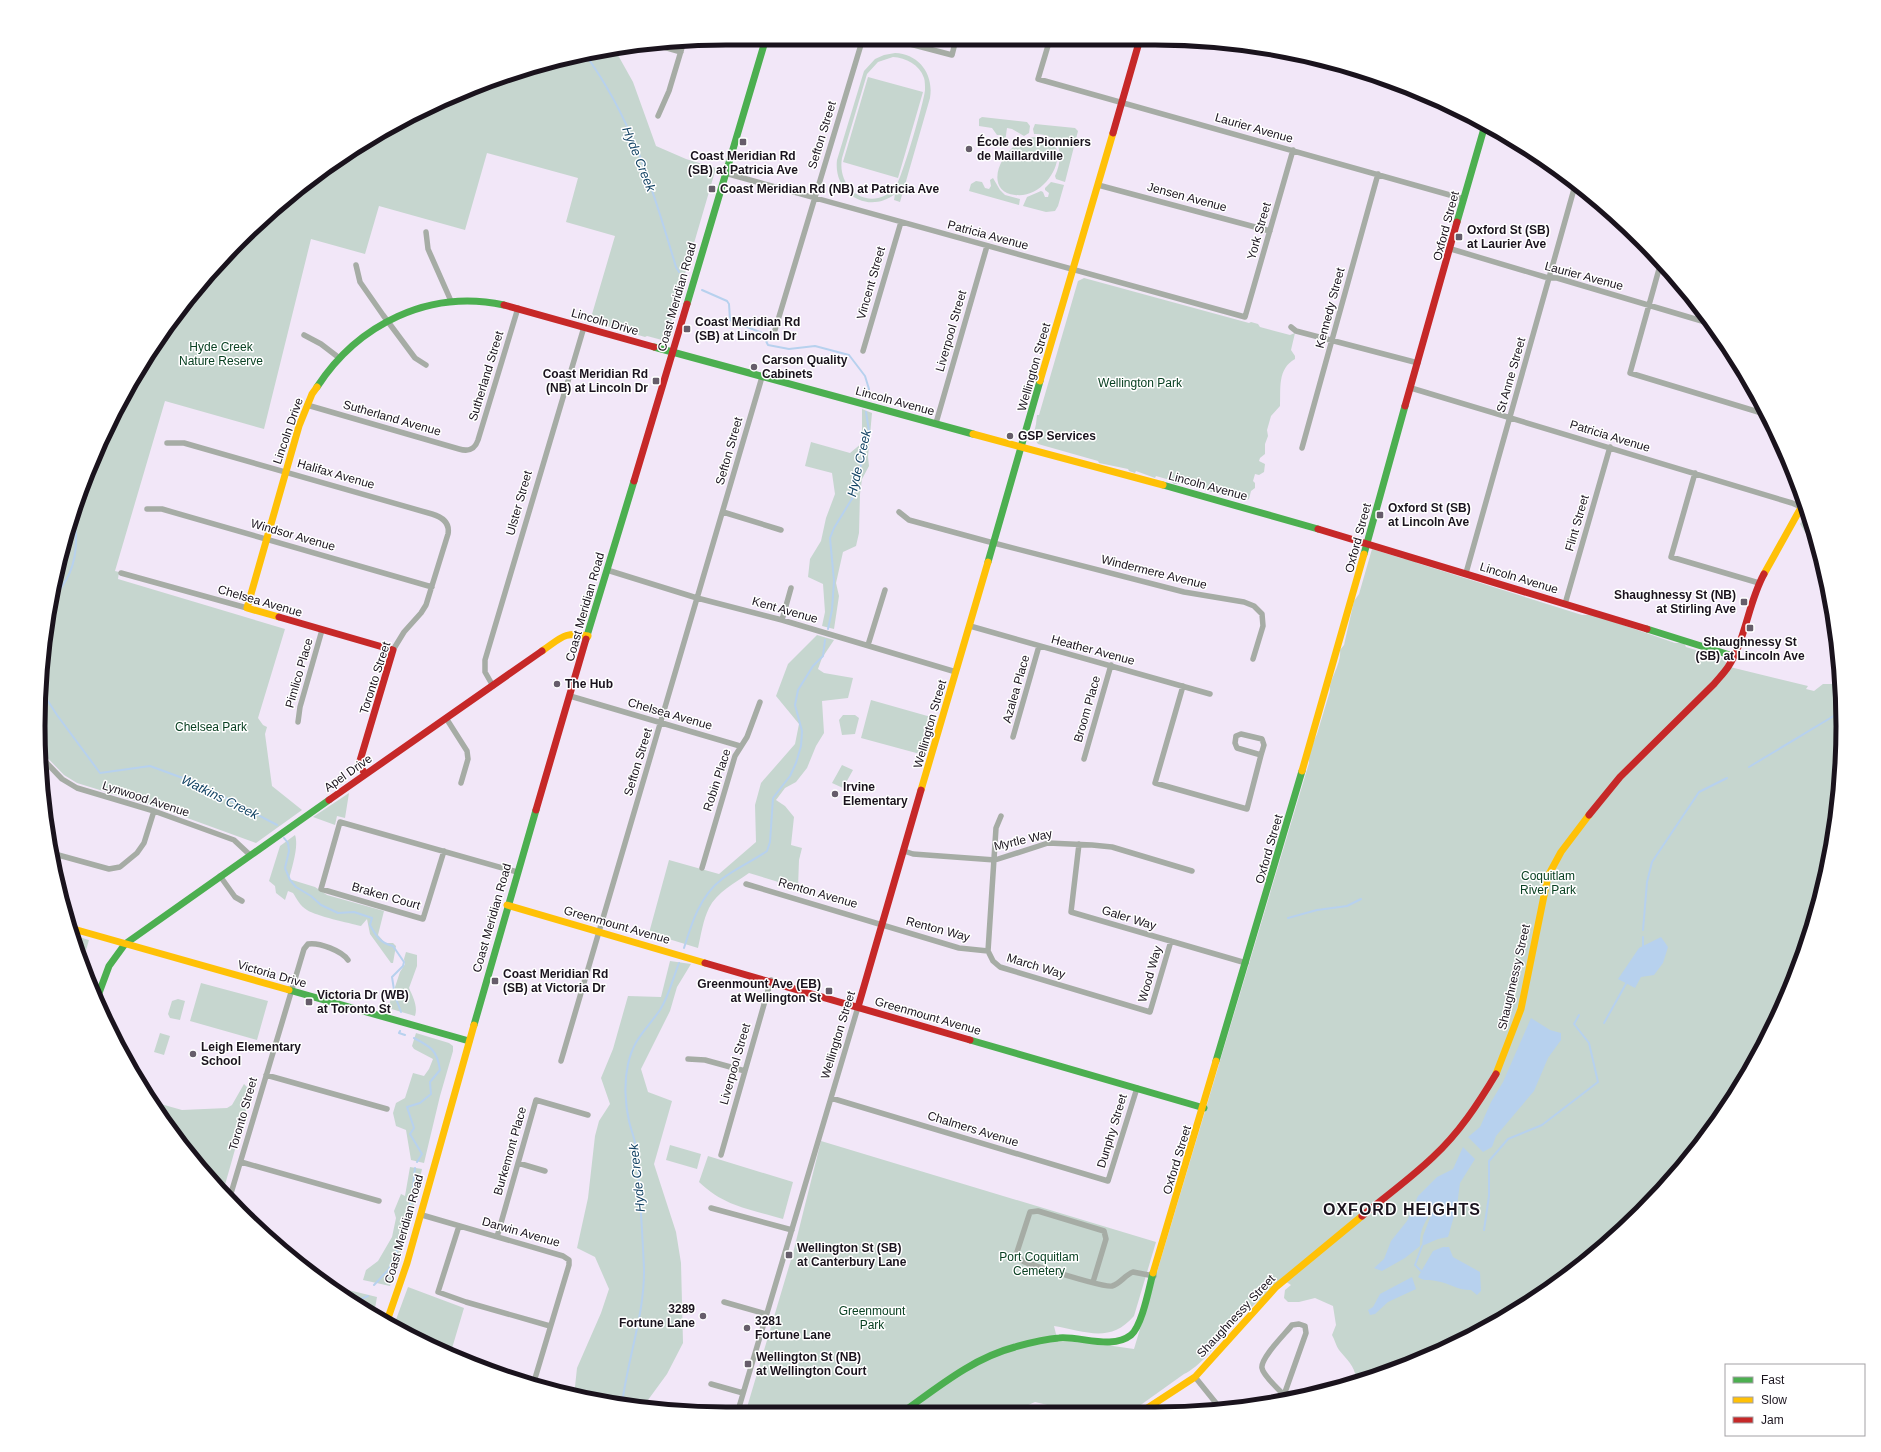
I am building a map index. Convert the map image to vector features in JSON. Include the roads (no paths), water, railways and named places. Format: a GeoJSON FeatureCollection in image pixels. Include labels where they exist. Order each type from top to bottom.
{"type":"FeatureCollection","features":[{"type":"Feature","properties":{"kind":"street","name":"Coast Meridian Road"},"geometry":{"type":"LineString","coordinates":[[388,1318],[422,1215],[436,1158],[507,905],[764,45]]}},
{"type":"Feature","properties":{"kind":"street","name":"Sefton Street"},"geometry":{"type":"LineString","coordinates":[[775,330],[861,45]]}},
{"type":"Feature","properties":{"kind":"street"},"geometry":{"type":"LineString","coordinates":[[916,45],[952,55],[954,45]]}},
{"type":"Feature","properties":{"kind":"street","name":"Laurier Avenue"},"geometry":{"type":"LineString","coordinates":[[1048,45],[1038,79],[1464,199]]}},
{"type":"Feature","properties":{"kind":"street","name":"Wellington Street"},"geometry":{"type":"LineString","coordinates":[[739,1407],[883,924],[1138,45]]}},
{"type":"Feature","properties":{"kind":"street"},"geometry":{"type":"LineString","coordinates":[[658,116],[669,91],[683,46]]}},
{"type":"Feature","properties":{"kind":"street"},"geometry":{"type":"LineString","coordinates":[[666,48],[681,52]]}},
{"type":"Feature","properties":{"kind":"street","name":"Oxford Street"},"geometry":{"type":"LineString","coordinates":[[910,1407],[971,1366],[1001,1351],[1035,1342],[1062,1338],[1079,1338],[1116,1342],[1127,1339],[1133,1334],[1139,1324],[1204,1108],[1368,543],[1484,130]]}},
{"type":"Feature","properties":{"kind":"street","name":"York Street"},"geometry":{"type":"LineString","coordinates":[[1245,317],[1293,150]]}},
{"type":"Feature","properties":{"kind":"street","name":"Patricia Avenue"},"geometry":{"type":"LineString","coordinates":[[725,173],[1245,317]]}},
{"type":"Feature","properties":{"kind":"street","name":"Kennedy Street"},"geometry":{"type":"LineString","coordinates":[[1302,448],[1378,174]]}},
{"type":"Feature","properties":{"kind":"street","name":"Jensen Avenue"},"geometry":{"type":"LineString","coordinates":[[1098,185],[1270,231]]}},
{"type":"Feature","properties":{"kind":"street","name":"St Anne Street"},"geometry":{"type":"LineString","coordinates":[[1466,573],[1574,189]]}},
{"type":"Feature","properties":{"kind":"street","name":"Vincent Street"},"geometry":{"type":"LineString","coordinates":[[863,351],[901,222]]}},
{"type":"Feature","properties":{"kind":"street"},"geometry":{"type":"LineString","coordinates":[[426,232],[428,249],[451,301]]}},
{"type":"Feature","properties":{"kind":"street","name":"Liverpool Street"},"geometry":{"type":"LineString","coordinates":[[936,423],[987,246]]}},
{"type":"Feature","properties":{"kind":"street","name":"Laurier Avenue"},"geometry":{"type":"LineString","coordinates":[[1451,249],[1557,278],[1702,321]]}},
{"type":"Feature","properties":{"kind":"street"},"geometry":{"type":"LineString","coordinates":[[356,266],[360,282],[414,358],[426,365]]}},
{"type":"Feature","properties":{"kind":"street"},"geometry":{"type":"LineString","coordinates":[[1659,268],[1630,373],[1759,412]]}},
{"type":"Feature","properties":{"kind":"street","name":"Lincoln Drive"},"geometry":{"type":"LineString","coordinates":[[247,608],[286,471],[307,405],[318,384],[338,357],[364,334],[387,320],[426,305],[451,301],[490,302],[518,308],[672,352]]}},
{"type":"Feature","properties":{"kind":"street","name":"Sutherland Street"},"geometry":{"type":"LineString","coordinates":[[472,449],[478,440],[518,308]]}},
{"type":"Feature","properties":{"kind":"street","name":"Ulster Street"},"geometry":{"type":"LineString","coordinates":[[493,686],[485,672],[485,660],[584,327]]}},
{"type":"Feature","properties":{"kind":"street"},"geometry":{"type":"LineString","coordinates":[[1292,327],[1296,331],[1418,363]]}},
{"type":"Feature","properties":{"kind":"street"},"geometry":{"type":"LineString","coordinates":[[304,336],[314,339],[338,357]]}},
{"type":"Feature","properties":{"kind":"street","name":"Lincoln Avenue"},"geometry":{"type":"LineString","coordinates":[[672,352],[936,423],[1368,543],[1734,656]]}},
{"type":"Feature","properties":{"kind":"street","name":"Sefton Street"},"geometry":{"type":"LineString","coordinates":[[561,1061],[762,377]]}},
{"type":"Feature","properties":{"kind":"street","name":"Patricia Avenue"},"geometry":{"type":"LineString","coordinates":[[1411,388],[1799,505]]}},
{"type":"Feature","properties":{"kind":"street","name":"Sutherland Avenue"},"geometry":{"type":"LineString","coordinates":[[307,405],[459,449],[472,449]]}},
{"type":"Feature","properties":{"kind":"street","name":"Halifax Avenue"},"geometry":{"type":"LineString","coordinates":[[167,443],[184,442],[435,514],[448,525]]}},
{"type":"Feature","properties":{"kind":"street","name":"Flint Street"},"geometry":{"type":"LineString","coordinates":[[1565,604],[1610,447]]}},
{"type":"Feature","properties":{"kind":"street"},"geometry":{"type":"LineString","coordinates":[[1695,473],[1671,557],[1759,583]]}},
{"type":"Feature","properties":{"kind":"street","name":"Windsor Avenue"},"geometry":{"type":"LineString","coordinates":[[147,509],[162,510],[432,587]]}},
{"type":"Feature","properties":{"kind":"street","name":"Shaughnessy Street"},"geometry":{"type":"LineString","coordinates":[[1149,1407],[1195,1377],[1276,1287],[1433,1157],[1454,1135],[1474,1110],[1496,1074],[1516,1025],[1522,1003],[1548,876],[1561,852],[1601,798],[1620,777],[1714,684],[1734,656],[1759,583],[1801,509]]}},
{"type":"Feature","properties":{"kind":"street"},"geometry":{"type":"LineString","coordinates":[[723,512],[781,530]]}},
{"type":"Feature","properties":{"kind":"street","name":"Windermere Avenue"},"geometry":{"type":"LineString","coordinates":[[900,512],[909,520],[994,543],[1184,592],[1249,604],[1262,614],[1263,626],[1253,658]]}},
{"type":"Feature","properties":{"kind":"street","name":"Toronto Street"},"geometry":{"type":"LineString","coordinates":[[365,774],[359,764],[393,650],[404,632],[424,609],[448,534],[448,525]]}},
{"type":"Feature","properties":{"kind":"street","name":"Kent Avenue"},"geometry":{"type":"LineString","coordinates":[[607,570],[697,598],[782,620],[956,672]]}},
{"type":"Feature","properties":{"kind":"street","name":"Chelsea Avenue"},"geometry":{"type":"LineString","coordinates":[[121,573],[393,650]]}},
{"type":"Feature","properties":{"kind":"street"},"geometry":{"type":"LineString","coordinates":[[782,620],[791,588]]}},
{"type":"Feature","properties":{"kind":"street"},"geometry":{"type":"LineString","coordinates":[[868,645],[885,590]]}},
{"type":"Feature","properties":{"kind":"street","name":"Heather Avenue"},"geometry":{"type":"LineString","coordinates":[[970,626],[1210,694]]}},
{"type":"Feature","properties":{"kind":"street","name":"Pimlico Place"},"geometry":{"type":"LineString","coordinates":[[298,722],[300,706],[322,630]]}},
{"type":"Feature","properties":{"kind":"street","name":"Apel Drive"},"geometry":{"type":"LineString","coordinates":[[99,992],[108,967],[124,944],[567,634],[574,633],[588,636]]}},
{"type":"Feature","properties":{"kind":"street","name":"Azalea Place"},"geometry":{"type":"LineString","coordinates":[[1013,737],[1039,646]]}},
{"type":"Feature","properties":{"kind":"street","name":"Broom Place"},"geometry":{"type":"LineString","coordinates":[[1084,759],[1111,665]]}},
{"type":"Feature","properties":{"kind":"street"},"geometry":{"type":"LineString","coordinates":[[1183,686],[1155,783],[1247,810],[1264,745],[1262,740],[1241,734],[1236,736],[1235,743],[1237,748],[1261,755]]}},
{"type":"Feature","properties":{"kind":"street","name":"Chelsea Avenue"},"geometry":{"type":"LineString","coordinates":[[570,696],[740,746]]}},
{"type":"Feature","properties":{"kind":"street","name":"Robin Place"},"geometry":{"type":"LineString","coordinates":[[702,868],[735,756],[747,737],[760,702]]}},
{"type":"Feature","properties":{"kind":"street"},"geometry":{"type":"LineString","coordinates":[[446,718],[467,751],[468,759],[461,783]]}},
{"type":"Feature","properties":{"kind":"street","name":"Lynwood Avenue"},"geometry":{"type":"LineString","coordinates":[[46,762],[62,779],[77,788],[154,811],[234,840],[250,855]]}},
{"type":"Feature","properties":{"kind":"street"},"geometry":{"type":"LineString","coordinates":[[57,855],[109,869],[120,867],[137,853],[144,843],[154,811]]}},
{"type":"Feature","properties":{"kind":"street"},"geometry":{"type":"LineString","coordinates":[[988,951],[996,828],[1001,816]]}},
{"type":"Feature","properties":{"kind":"street","name":"Braken Court"},"geometry":{"type":"LineString","coordinates":[[340,822],[444,851],[423,919],[321,889],[340,822]]}},
{"type":"Feature","properties":{"kind":"street","name":"Myrtle Way"},"geometry":{"type":"LineString","coordinates":[[904,851],[913,854],[995,860],[1048,844],[1079,844],[1112,847],[1192,871]]}},
{"type":"Feature","properties":{"kind":"street","name":"Galer Way"},"geometry":{"type":"LineString","coordinates":[[1079,844],[1071,912],[1246,963]]}},
{"type":"Feature","properties":{"kind":"street"},"geometry":{"type":"LineString","coordinates":[[444,851],[517,872]]}},
{"type":"Feature","properties":{"kind":"street"},"geometry":{"type":"LineString","coordinates":[[220,876],[235,897],[242,901]]}},
{"type":"Feature","properties":{"kind":"street","name":"Renton Avenue"},"geometry":{"type":"LineString","coordinates":[[746,884],[883,924]]}},
{"type":"Feature","properties":{"kind":"street","name":"Greenmount Avenue"},"geometry":{"type":"LineString","coordinates":[[507,905],[771,980],[858,1007],[1204,1108]]}},
{"type":"Feature","properties":{"kind":"street","name":"Renton Way"},"geometry":{"type":"LineString","coordinates":[[883,924],[960,948],[988,951]]}},
{"type":"Feature","properties":{"kind":"street","name":"Victoria Drive"},"geometry":{"type":"LineString","coordinates":[[76,930],[469,1040]]}},
{"type":"Feature","properties":{"kind":"street","name":"Wood Way"},"geometry":{"type":"LineString","coordinates":[[1150,1012],[1171,941]]}},
{"type":"Feature","properties":{"kind":"street","name":"Toronto Street"},"geometry":{"type":"LineString","coordinates":[[231,1194],[304,949],[308,944],[317,944],[339,951],[348,960]]}},
{"type":"Feature","properties":{"kind":"street","name":"March Way"},"geometry":{"type":"LineString","coordinates":[[988,951],[993,961],[1000,968],[1150,1012]]}},
{"type":"Feature","properties":{"kind":"street","name":"Liverpool Street"},"geometry":{"type":"LineString","coordinates":[[721,1155],[771,980]]}},
{"type":"Feature","properties":{"kind":"street"},"geometry":{"type":"LineString","coordinates":[[688,1059],[705,1060],[745,1071]]}},
{"type":"Feature","properties":{"kind":"street"},"geometry":{"type":"LineString","coordinates":[[266,1075],[387,1109]]}},
{"type":"Feature","properties":{"kind":"street","name":"Dunphy Street"},"geometry":{"type":"LineString","coordinates":[[1108,1181],[1137,1088]]}},
{"type":"Feature","properties":{"kind":"street","name":"Chalmers Avenue"},"geometry":{"type":"LineString","coordinates":[[831,1098],[1108,1181]]}},
{"type":"Feature","properties":{"kind":"street","name":"Burkemont Place"},"geometry":{"type":"LineString","coordinates":[[497,1237],[536,1100],[588,1115]]}},
{"type":"Feature","properties":{"kind":"street"},"geometry":{"type":"LineString","coordinates":[[241,1162],[379,1201]]}},
{"type":"Feature","properties":{"kind":"street"},"geometry":{"type":"LineString","coordinates":[[518,1163],[545,1171]]}},
{"type":"Feature","properties":{"kind":"street"},"geometry":{"type":"LineString","coordinates":[[711,1208],[792,1230]]}},
{"type":"Feature","properties":{"kind":"street"},"geometry":{"type":"LineString","coordinates":[[1093,1282],[1106,1239],[1104,1231],[1038,1211],[1030,1212],[1017,1252],[1019,1258],[1027,1263],[1093,1282],[1112,1286],[1127,1275],[1136,1272],[1154,1276]]}},
{"type":"Feature","properties":{"kind":"street","name":"Darwin Avenue"},"geometry":{"type":"LineString","coordinates":[[422,1215],[563,1256],[569,1260],[569,1265],[550,1326]]}},
{"type":"Feature","properties":{"kind":"street"},"geometry":{"type":"LineString","coordinates":[[459,1226],[438,1292],[463,1301],[550,1326],[535,1379]]}},
{"type":"Feature","properties":{"kind":"street"},"geometry":{"type":"LineString","coordinates":[[724,1302],[766,1314]]}},
{"type":"Feature","properties":{"kind":"street"},"geometry":{"type":"LineString","coordinates":[[1281,1395],[1263,1372],[1262,1364],[1265,1358],[1292,1325],[1299,1324],[1305,1326],[1306,1333],[1284,1395]]}},
{"type":"Feature","properties":{"kind":"street"},"geometry":{"type":"LineString","coordinates":[[1195,1377],[1217,1404]]}},
{"type":"Feature","properties":{"kind":"street"},"geometry":{"type":"LineString","coordinates":[[710,1384],[743,1393]]}},
{"type":"Feature","properties":{"kind":"water"},"geometry":{"type":"Polygon","coordinates":[[[1661,937],[1668,947],[1663,963],[1654,975],[1641,977],[1635,988],[1618,979],[1639,948],[1661,937]]]}},
{"type":"Feature","properties":{"kind":"water"},"geometry":{"type":"Polygon","coordinates":[[[1531,1018],[1550,1030],[1561,1033],[1561,1040],[1548,1058],[1534,1091],[1496,1136],[1492,1147],[1483,1152],[1468,1137],[1480,1127],[1491,1102],[1503,1082],[1531,1018]]]}},
{"type":"Feature","properties":{"kind":"water"},"geometry":{"type":"Polygon","coordinates":[[[1463,1147],[1475,1159],[1460,1183],[1457,1206],[1448,1237],[1438,1239],[1422,1246],[1423,1236],[1433,1210],[1423,1226],[1420,1236],[1420,1246],[1405,1258],[1382,1271],[1374,1268],[1384,1259],[1391,1241],[1407,1221],[1418,1196],[1437,1177],[1453,1169],[1463,1147]]]}},
{"type":"Feature","properties":{"kind":"water"},"geometry":{"type":"Polygon","coordinates":[[[1443,1247],[1449,1247],[1453,1257],[1480,1272],[1481,1291],[1477,1295],[1471,1290],[1461,1289],[1434,1280],[1420,1279],[1418,1277],[1433,1251],[1443,1247]]]}},
{"type":"Feature","properties":{"kind":"water"},"geometry":{"type":"Polygon","coordinates":[[[1412,1277],[1416,1289],[1388,1302],[1375,1314],[1370,1315],[1368,1310],[1373,1307],[1380,1294],[1412,1277]]]}},
{"type":"Feature","properties":{"kind":"waterway","name":"Hyde Creek"},"geometry":{"type":"LineString","coordinates":[[588,59],[602,79],[629,130],[650,183],[676,267],[679,272]]}},
{"type":"Feature","properties":{"kind":"waterway","name":"Hyde Creek"},"geometry":{"type":"LineString","coordinates":[[702,290],[727,301],[729,304],[730,320],[762,333],[768,345],[789,349],[815,346],[849,355],[865,376],[869,389],[869,398]]}},
{"type":"Feature","properties":{"kind":"waterway","name":"Hyde Creek"},"geometry":{"type":"LineString","coordinates":[[828,629],[832,610],[834,581],[830,538],[834,528],[853,497],[869,431],[866,412]]}},
{"type":"Feature","properties":{"kind":"waterway","name":"Watkins Creek"},"geometry":{"type":"LineString","coordinates":[[58,592],[70,573],[72,566],[76,550],[75,527]]}},
{"type":"Feature","properties":{"kind":"waterway","name":"Hyde Creek"},"geometry":{"type":"LineString","coordinates":[[684,948],[694,919],[702,901],[708,893],[727,875],[767,851],[770,842],[773,798],[790,776],[801,746],[802,731],[795,705],[798,690],[813,666],[823,656],[825,640]]}},
{"type":"Feature","properties":{"kind":"waterway","name":"Watkins Creek"},"geometry":{"type":"LineString","coordinates":[[46,698],[100,773],[150,766],[199,784],[277,825]]}},
{"type":"Feature","properties":{"kind":"waterway"},"geometry":{"type":"LineString","coordinates":[[1749,767],[1836,715]]}},
{"type":"Feature","properties":{"kind":"waterway"},"geometry":{"type":"LineString","coordinates":[[1643,930],[1647,882],[1652,862],[1699,792],[1727,778]]}},
{"type":"Feature","properties":{"kind":"waterway","name":"Watkins Creek"},"geometry":{"type":"LineString","coordinates":[[284,838],[288,843],[289,851],[285,868],[290,880],[296,887],[311,896],[321,905],[338,913],[354,912],[372,918],[370,925],[376,936],[385,943],[393,946],[404,962],[403,966],[392,977],[395,996],[401,1012]]}},
{"type":"Feature","properties":{"kind":"waterway"},"geometry":{"type":"LineString","coordinates":[[1288,918],[1317,910],[1347,906],[1361,899]]}},
{"type":"Feature","properties":{"kind":"waterway"},"geometry":{"type":"LineString","coordinates":[[1643,937],[1643,948]]}},
{"type":"Feature","properties":{"kind":"waterway","name":"Hyde Creek"},"geometry":{"type":"LineString","coordinates":[[623,1399],[639,1320],[644,1285],[640,1193],[635,1141],[629,1121],[626,1100],[627,1071],[634,1047],[663,1005],[679,963]]}},
{"type":"Feature","properties":{"kind":"waterway"},"geometry":{"type":"LineString","coordinates":[[1604,1023],[1627,982]]}},
{"type":"Feature","properties":{"kind":"waterway"},"geometry":{"type":"LineString","coordinates":[[1484,1230],[1489,1196],[1489,1161],[1508,1139],[1542,1125],[1598,1082],[1589,1043],[1574,1024],[1579,1015]]}},
{"type":"Feature","properties":{"kind":"waterway","name":"Watkins Creek"},"geometry":{"type":"LineString","coordinates":[[400,1031],[399,1033],[405,1035]]}},
{"type":"Feature","properties":{"kind":"waterway","name":"Watkins Creek"},"geometry":{"type":"LineString","coordinates":[[414,1038],[425,1044],[435,1053],[440,1070],[430,1082],[431,1094],[420,1103],[407,1107],[414,1128],[410,1134],[422,1154],[417,1162]]}},
{"type":"Feature","properties":{"kind":"waterway","name":"Watkins Creek"},"geometry":{"type":"LineString","coordinates":[[374,1285],[389,1269],[398,1248],[412,1196],[415,1168]]}},
{"type":"Feature","properties":{"kind":"waterway"},"geometry":{"type":"LineString","coordinates":[[1421,1271],[1415,1265],[1422,1246]]}},
{"type":"Feature","properties":{"kind":"waterway","name":"Watkins Creek"},"geometry":{"type":"LineString","coordinates":[[360,1300],[368,1296]]}},
{"type":"Feature","properties":{"kind":"place","name":"Coast Meridian Rd (SB) at Patricia Ave"},"geometry":{"type":"Point","coordinates":[743,142]}},
{"type":"Feature","properties":{"kind":"place","name":"École des Pionniers de Maillardville"},"geometry":{"type":"Point","coordinates":[969,149]}},
{"type":"Feature","properties":{"kind":"place","name":"Coast Meridian Rd (NB) at Patricia Ave"},"geometry":{"type":"Point","coordinates":[712,189]}},
{"type":"Feature","properties":{"kind":"place","name":"Oxford St (SB) at Laurier Ave"},"geometry":{"type":"Point","coordinates":[1459,237]}},
{"type":"Feature","properties":{"kind":"place","name":"Coast Meridian Rd (SB) at Lincoln Dr"},"geometry":{"type":"Point","coordinates":[687,329]}},
{"type":"Feature","properties":{"kind":"place","name":"Carson Quality Cabinets"},"geometry":{"type":"Point","coordinates":[754,367]}},
{"type":"Feature","properties":{"kind":"place","name":"Coast Meridian Rd (NB) at Lincoln Dr"},"geometry":{"type":"Point","coordinates":[656,381]}},
{"type":"Feature","properties":{"kind":"place","name":"GSP Services"},"geometry":{"type":"Point","coordinates":[1010,436]}},
{"type":"Feature","properties":{"kind":"place","name":"Oxford St (SB) at Lincoln Ave"},"geometry":{"type":"Point","coordinates":[1380,515]}},
{"type":"Feature","properties":{"kind":"place","name":"Shaughnessy St (NB) at Stirling Ave"},"geometry":{"type":"Point","coordinates":[1744,602]}},
{"type":"Feature","properties":{"kind":"place","name":"Shaughnessy St (SB) at Lincoln Ave"},"geometry":{"type":"Point","coordinates":[1750,628]}},
{"type":"Feature","properties":{"kind":"place","name":"The Hub"},"geometry":{"type":"Point","coordinates":[557,684]}},
{"type":"Feature","properties":{"kind":"place","name":"Irvine Elementary"},"geometry":{"type":"Point","coordinates":[835,794]}},
{"type":"Feature","properties":{"kind":"place","name":"Coast Meridian Rd (SB) at Victoria Dr"},"geometry":{"type":"Point","coordinates":[495,981]}},
{"type":"Feature","properties":{"kind":"place","name":"Greenmount Ave (EB) at Wellington St"},"geometry":{"type":"Point","coordinates":[829,991]}},
{"type":"Feature","properties":{"kind":"place","name":"Victoria Dr (WB) at Toronto St"},"geometry":{"type":"Point","coordinates":[309,1002]}},
{"type":"Feature","properties":{"kind":"place","name":"Leigh Elementary School"},"geometry":{"type":"Point","coordinates":[193,1054]}},
{"type":"Feature","properties":{"kind":"place","name":"Wellington St (SB) at Canterbury Lane"},"geometry":{"type":"Point","coordinates":[789,1255]}},
{"type":"Feature","properties":{"kind":"place","name":"3289 Fortune Lane"},"geometry":{"type":"Point","coordinates":[703,1316]}},
{"type":"Feature","properties":{"kind":"place","name":"3281 Fortune Lane"},"geometry":{"type":"Point","coordinates":[747,1328]}},
{"type":"Feature","properties":{"kind":"place","name":"Wellington St (NB) at Wellington Court"},"geometry":{"type":"Point","coordinates":[748,1364]}},
{"type":"Feature","properties":{"kind":"district","name":"OXFORD HEIGHTS"},"geometry":{"type":"Point","coordinates":[1402,1209]}},
{"type":"Feature","properties":{"kind":"park label","name":"Hyde Creek Nature Reserve"},"geometry":{"type":"Point","coordinates":[221,354]}},
{"type":"Feature","properties":{"kind":"park label","name":"Wellington Park"},"geometry":{"type":"Point","coordinates":[1140,383]}},
{"type":"Feature","properties":{"kind":"park label","name":"Chelsea Park"},"geometry":{"type":"Point","coordinates":[211,727]}},
{"type":"Feature","properties":{"kind":"park label","name":"Coquitlam River Park"},"geometry":{"type":"Point","coordinates":[1548,883]}},
{"type":"Feature","properties":{"kind":"park label","name":"Port Coquitlam Cemetery"},"geometry":{"type":"Point","coordinates":[1039,1264]}},
{"type":"Feature","properties":{"kind":"park label","name":"Greenmount Park"},"geometry":{"type":"Point","coordinates":[872,1318]}}]}
